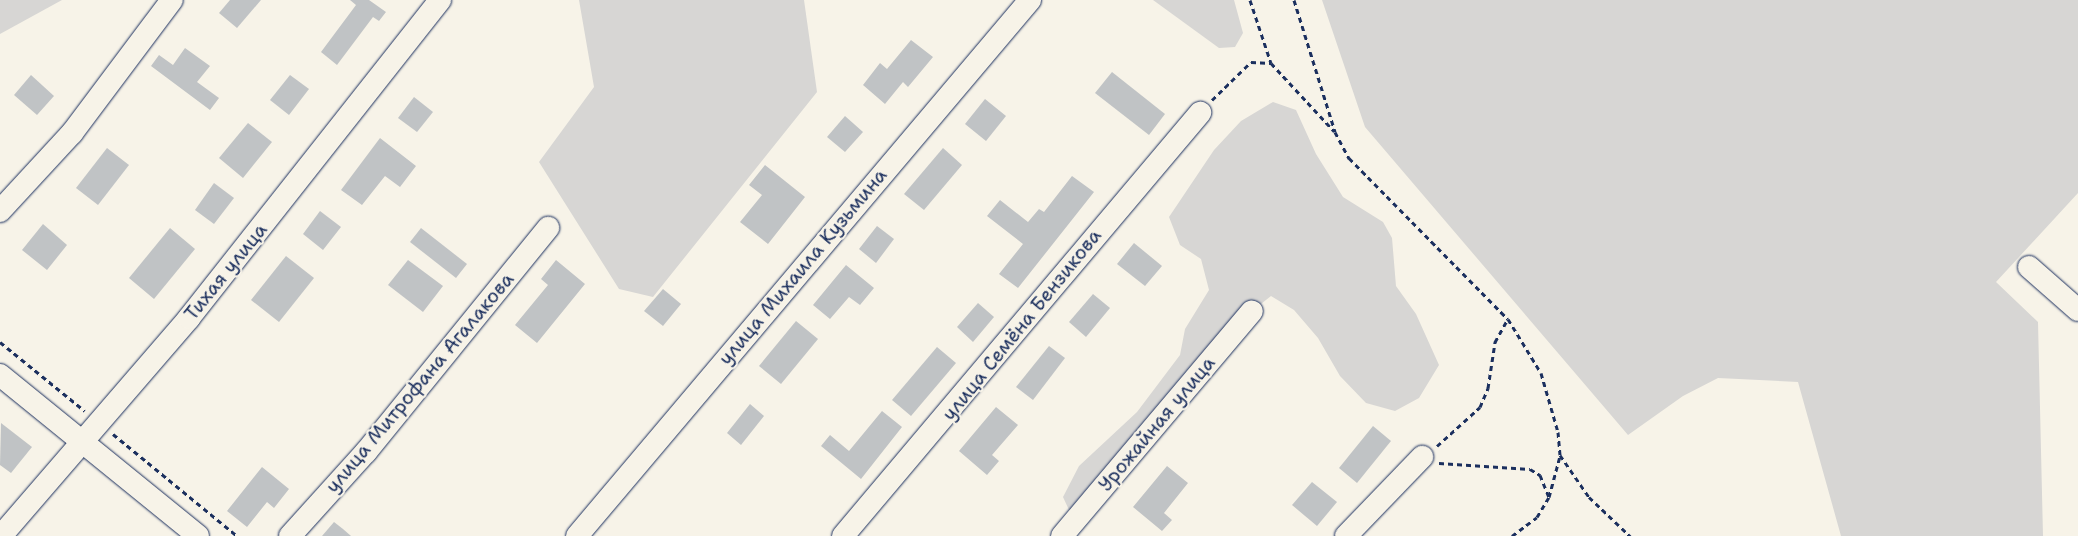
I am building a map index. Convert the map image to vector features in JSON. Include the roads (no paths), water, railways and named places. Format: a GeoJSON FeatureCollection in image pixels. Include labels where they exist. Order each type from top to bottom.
{"type":"FeatureCollection","features":[{"type":"Feature","properties":{"kind":"street"},"geometry":{"type":"LineString","coordinates":[[0,211],[72,134],[172,0]]}},
{"type":"Feature","properties":{"kind":"street","name":"Тихая улица"},"geometry":{"type":"LineString","coordinates":[[0,536],[189,318],[440,0]]}},
{"type":"Feature","properties":{"kind":"street","name":"улица Михаила Кузьмина"},"geometry":{"type":"LineString","coordinates":[[577,536],[1030,0]]}},
{"type":"Feature","properties":{"kind":"street","name":"улица Семёна Бензикова"},"geometry":{"type":"LineString","coordinates":[[844,536],[1200,113]]}},
{"type":"Feature","properties":{"kind":"street","name":"улица Митрофана Агалакова"},"geometry":{"type":"LineString","coordinates":[[290,536],[366,452],[548,228]]}},
{"type":"Feature","properties":{"kind":"street"},"geometry":{"type":"LineString","coordinates":[[2029,267],[2078,310]]}},
{"type":"Feature","properties":{"kind":"street","name":"Урожайная улица"},"geometry":{"type":"LineString","coordinates":[[1062,536],[1252,311]]}},
{"type":"Feature","properties":{"kind":"street"},"geometry":{"type":"LineString","coordinates":[[0,375],[198,536]]}},
{"type":"Feature","properties":{"kind":"street"},"geometry":{"type":"LineString","coordinates":[[1346,536],[1422,458]]}}]}
